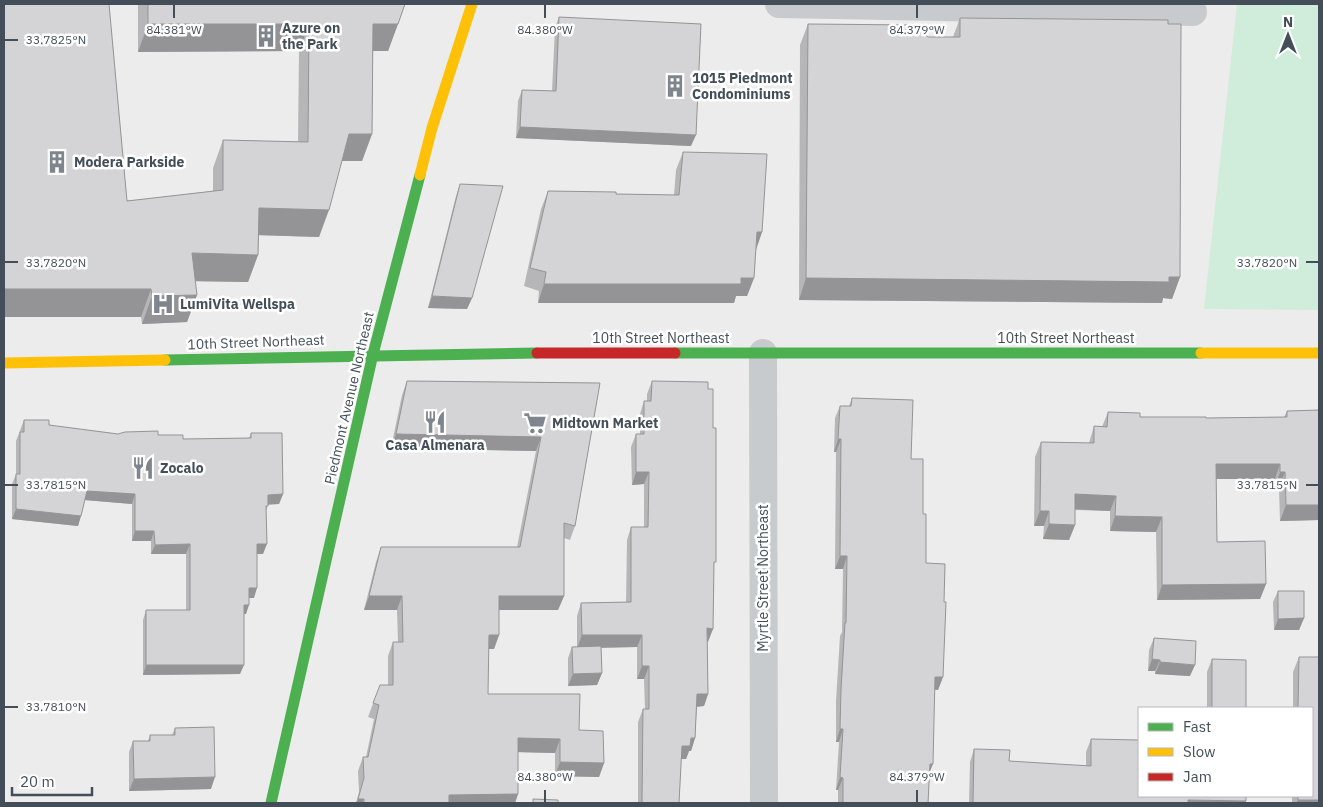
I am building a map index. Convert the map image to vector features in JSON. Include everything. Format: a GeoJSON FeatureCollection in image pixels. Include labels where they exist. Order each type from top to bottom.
{"type":"FeatureCollection","features":[{"type":"Feature","properties":{"kind":"main road","name":"Piedmont Avenue Northeast"},"geometry":{"type":"LineString","coordinates":[[271,803],[373,354],[432,128],[472,4]]}},
{"type":"Feature","properties":{"kind":"main road","name":"10th Street Northeast"},"geometry":{"type":"LineString","coordinates":[[4,362],[373,354],[1319,353]]}},
{"type":"Feature","properties":{"kind":"street"},"geometry":{"type":"LineString","coordinates":[[780,4],[1193,12]]}},
{"type":"Feature","properties":{"kind":"street","name":"Myrtle Street Northeast"},"geometry":{"type":"LineString","coordinates":[[763,353],[764,803]]}},
{"type":"Feature","properties":{"kind":"green space"},"geometry":{"type":"Polygon","coordinates":[[[1237,4],[1319,4],[1319,310],[1204,309],[1237,4]]]}},
{"type":"Feature","properties":{"kind":"building"},"geometry":{"type":"Polygon","coordinates":[[[4,4],[109,4],[127,201],[223,190],[223,140],[308,142],[309,24],[148,24],[148,4],[405,4],[398,24],[373,24],[372,134],[349,134],[329,210],[259,208],[258,255],[192,253],[197,295],[152,296],[151,289],[4,289],[4,4]]]}},
{"type":"Feature","properties":{"kind":"building","name":"1015 Piedmont Condominiums"},"geometry":{"type":"Polygon","coordinates":[[[559,17],[701,24],[696,135],[520,127],[522,90],[556,91],[559,17]]]}},
{"type":"Feature","properties":{"kind":"building"},"geometry":{"type":"Polygon","coordinates":[[[960,18],[1168,20],[1168,24],[1181,24],[1180,277],[1169,277],[1169,282],[806,278],[808,24],[915,25],[928,37],[960,37],[960,18]]]}},
{"type":"Feature","properties":{"kind":"building"},"geometry":{"type":"Polygon","coordinates":[[[683,152],[767,154],[762,232],[757,232],[754,278],[741,278],[741,284],[544,284],[546,272],[530,268],[548,191],[679,195],[683,152]]]}},
{"type":"Feature","properties":{"kind":"building"},"geometry":{"type":"Polygon","coordinates":[[[460,184],[503,186],[472,298],[432,296],[460,184]]]}},
{"type":"Feature","properties":{"kind":"building"},"geometry":{"type":"Polygon","coordinates":[[[407,381],[600,383],[575,526],[564,523],[564,596],[499,596],[499,635],[489,635],[488,694],[580,694],[579,730],[603,731],[604,763],[560,762],[560,739],[518,738],[518,794],[449,795],[449,803],[364,803],[364,799],[358,799],[364,778],[363,757],[368,757],[379,705],[373,703],[380,685],[393,685],[393,642],[403,642],[402,596],[369,596],[381,547],[520,547],[541,437],[396,434],[407,381]]]}},
{"type":"Feature","properties":{"kind":"building"},"geometry":{"type":"Polygon","coordinates":[[[652,381],[708,382],[708,389],[713,389],[713,428],[716,428],[716,562],[714,562],[713,629],[707,628],[708,694],[697,694],[695,738],[691,738],[690,746],[682,746],[679,803],[642,803],[643,709],[649,709],[649,666],[642,666],[642,635],[582,635],[581,603],[631,602],[631,527],[648,527],[649,472],[636,472],[636,434],[644,434],[644,401],[651,401],[652,381]]]}},
{"type":"Feature","properties":{"kind":"building"},"geometry":{"type":"Polygon","coordinates":[[[852,398],[913,400],[911,459],[923,459],[923,514],[926,514],[926,563],[945,564],[944,602],[946,602],[943,677],[935,677],[933,764],[930,764],[928,803],[843,803],[843,778],[840,777],[843,729],[840,729],[846,623],[847,556],[840,556],[841,439],[838,439],[840,406],[851,406],[852,398]]]}},
{"type":"Feature","properties":{"kind":"building"},"geometry":{"type":"Polygon","coordinates":[[[1319,410],[1319,505],[1286,505],[1285,472],[1280,472],[1280,464],[1216,464],[1217,542],[1265,541],[1266,584],[1162,585],[1162,517],[1115,516],[1116,496],[1075,494],[1075,525],[1049,524],[1049,511],[1040,511],[1041,442],[1094,443],[1094,426],[1107,427],[1108,412],[1140,413],[1140,417],[1206,418],[1287,417],[1287,411],[1319,410]]]}},
{"type":"Feature","properties":{"kind":"building"},"geometry":{"type":"Polygon","coordinates":[[[24,420],[49,420],[49,425],[118,434],[158,431],[158,435],[183,435],[183,439],[251,438],[251,433],[282,433],[283,494],[268,495],[268,506],[266,506],[267,544],[257,544],[257,588],[249,588],[249,605],[244,605],[244,665],[146,665],[146,610],[190,610],[190,544],[155,545],[154,531],[135,531],[135,494],[87,491],[81,516],[16,509],[16,474],[20,474],[20,432],[24,432],[24,420]]]}},
{"type":"Feature","properties":{"kind":"building"},"geometry":{"type":"Polygon","coordinates":[[[1278,591],[1304,591],[1304,618],[1278,619],[1278,591]]]}},
{"type":"Feature","properties":{"kind":"building"},"geometry":{"type":"Polygon","coordinates":[[[1154,638],[1196,641],[1195,665],[1160,662],[1160,660],[1152,659],[1154,638]]]}},
{"type":"Feature","properties":{"kind":"building"},"geometry":{"type":"Polygon","coordinates":[[[601,646],[602,673],[573,674],[572,647],[601,646]]]}},
{"type":"Feature","properties":{"kind":"building"},"geometry":{"type":"Polygon","coordinates":[[[1299,657],[1319,657],[1319,800],[1298,800],[1298,797],[1313,797],[1313,707],[1298,707],[1299,657]]]}},
{"type":"Feature","properties":{"kind":"building"},"geometry":{"type":"Polygon","coordinates":[[[1212,659],[1246,660],[1246,707],[1212,707],[1212,659]]]}},
{"type":"Feature","properties":{"kind":"building"},"geometry":{"type":"Polygon","coordinates":[[[214,727],[215,777],[134,779],[133,741],[150,741],[150,735],[175,735],[175,728],[214,727]]]}},
{"type":"Feature","properties":{"kind":"building"},"geometry":{"type":"Polygon","coordinates":[[[1091,739],[1138,740],[1138,797],[1246,797],[1246,801],[1188,800],[1188,803],[973,803],[974,749],[1010,750],[1009,761],[1091,766],[1091,739]]]}},
{"type":"Feature","properties":{"kind":"building"},"geometry":{"type":"Polygon","coordinates":[[[533,799],[558,800],[558,803],[533,803],[533,799]]]}},
{"type":"Feature","properties":{"kind":"traffic: fast"},"geometry":{"type":"LineString","coordinates":[[271,803],[373,354],[420,175]]}},
{"type":"Feature","properties":{"kind":"traffic: fast"},"geometry":{"type":"LineString","coordinates":[[165,360],[537,353]]}},
{"type":"Feature","properties":{"kind":"traffic: fast"},"geometry":{"type":"LineString","coordinates":[[675,353],[1201,353]]}},
{"type":"Feature","properties":{"kind":"traffic: slow"},"geometry":{"type":"LineString","coordinates":[[420,175],[432,128],[472,4]]}},
{"type":"Feature","properties":{"kind":"traffic: slow"},"geometry":{"type":"LineString","coordinates":[[1201,353],[1319,353]]}},
{"type":"Feature","properties":{"kind":"traffic: slow"},"geometry":{"type":"LineString","coordinates":[[4,363],[165,360]]}},
{"type":"Feature","properties":{"kind":"traffic: jam"},"geometry":{"type":"LineString","coordinates":[[537,353],[675,353]]}},
{"type":"Feature","properties":{"kind":"place","name":"Azure on the Park"},"geometry":{"type":"Point","coordinates":[266,36]}},
{"type":"Feature","properties":{"kind":"place","name":"1015 Piedmont Condominiums"},"geometry":{"type":"Point","coordinates":[675,86]}},
{"type":"Feature","properties":{"kind":"place","name":"Modera Parkside"},"geometry":{"type":"Point","coordinates":[57,162]}},
{"type":"Feature","properties":{"kind":"place","name":"LumiVita Wellspa"},"geometry":{"type":"Point","coordinates":[163,304]}},
{"type":"Feature","properties":{"kind":"place","name":"Casa Almenara"},"geometry":{"type":"Point","coordinates":[435,422]}},
{"type":"Feature","properties":{"kind":"place","name":"Midtown Market"},"geometry":{"type":"Point","coordinates":[535,423]}},
{"type":"Feature","properties":{"kind":"place","name":"Zocalo"},"geometry":{"type":"Point","coordinates":[143,468]}}]}
